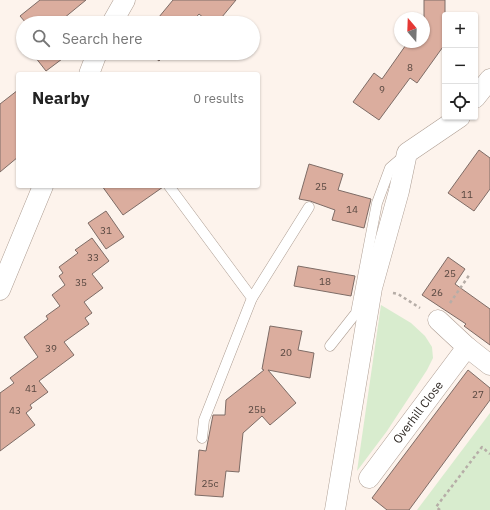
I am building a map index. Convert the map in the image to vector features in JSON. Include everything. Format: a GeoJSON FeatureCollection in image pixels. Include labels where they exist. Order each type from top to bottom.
{"type":"FeatureCollection","features":[{"type":"Feature","properties":{"kind":"street"},"geometry":{"type":"LineString","coordinates":[[116,16],[125,0]]}},
{"type":"Feature","properties":{"kind":"street"},"geometry":{"type":"LineString","coordinates":[[90,72],[94,60]]}},
{"type":"Feature","properties":{"kind":"street"},"geometry":{"type":"LineString","coordinates":[[478,94],[490,79]]}},
{"type":"Feature","properties":{"kind":"street"},"geometry":{"type":"LineString","coordinates":[[335,510],[372,288],[399,191],[407,153],[456,120]]}},
{"type":"Feature","properties":{"kind":"street"},"geometry":{"type":"LineString","coordinates":[[0,290],[42,188]]}},
{"type":"Feature","properties":{"kind":"street"},"geometry":{"type":"LineString","coordinates":[[438,320],[490,365]]}},
{"type":"Feature","properties":{"kind":"street","name":"Overhill Close"},"geometry":{"type":"LineString","coordinates":[[369,478],[468,347]]}},
{"type":"Feature","properties":{"kind":"lane"},"geometry":{"type":"LineString","coordinates":[[330,346],[356,313],[377,204],[390,168],[407,153]]}},
{"type":"Feature","properties":{"kind":"lane"},"geometry":{"type":"LineString","coordinates":[[170,188],[252,298]]}},
{"type":"Feature","properties":{"kind":"lane"},"geometry":{"type":"LineString","coordinates":[[202,438],[204,420],[252,298],[309,207]]}},
{"type":"Feature","properties":{"kind":"path"},"geometry":{"type":"LineString","coordinates":[[440,510],[436,507],[482,447],[490,454]]}},
{"type":"Feature","properties":{"kind":"green space"},"geometry":{"type":"Polygon","coordinates":[[[381,305],[411,323],[425,336],[432,347],[433,358],[427,370],[387,431],[357,471],[381,305]]]}},
{"type":"Feature","properties":{"kind":"green space"},"geometry":{"type":"Polygon","coordinates":[[[490,413],[490,510],[417,510],[490,413]]]}},
{"type":"Feature","properties":{"kind":"building"},"geometry":{"type":"Polygon","coordinates":[[[40,0],[86,0],[67,16],[20,16],[40,0]]]}},
{"type":"Feature","properties":{"kind":"building"},"geometry":{"type":"Polygon","coordinates":[[[173,0],[236,0],[223,16],[201,16],[199,14],[197,16],[160,16],[173,0]]]}},
{"type":"Feature","properties":{"kind":"building"},"geometry":{"type":"Polygon","coordinates":[[[424,0],[445,0],[445,12],[442,12],[442,48],[417,83],[410,78],[379,120],[353,102],[374,73],[382,79],[404,48],[430,48],[430,12],[424,12],[424,0]]]}},
{"type":"Feature","properties":{"kind":"building"},"geometry":{"type":"Polygon","coordinates":[[[37,60],[61,60],[46,71],[37,60]]]}},
{"type":"Feature","properties":{"kind":"building"},"geometry":{"type":"Polygon","coordinates":[[[16,92],[16,159],[0,172],[0,104],[16,92]]]}},
{"type":"Feature","properties":{"kind":"building"},"geometry":{"type":"Polygon","coordinates":[[[479,150],[490,158],[490,189],[474,211],[448,193],[479,150]]]}},
{"type":"Feature","properties":{"kind":"building"},"geometry":{"type":"Polygon","coordinates":[[[309,164],[343,174],[338,190],[371,199],[364,228],[332,220],[335,210],[310,201],[299,199],[309,164]]]}},
{"type":"Feature","properties":{"kind":"building"},"geometry":{"type":"Polygon","coordinates":[[[103,188],[162,188],[123,215],[103,188]]]}},
{"type":"Feature","properties":{"kind":"building"},"geometry":{"type":"Polygon","coordinates":[[[106,211],[124,237],[106,249],[88,223],[106,211]]]}},
{"type":"Feature","properties":{"kind":"building"},"geometry":{"type":"Polygon","coordinates":[[[92,238],[109,261],[92,274],[103,288],[84,302],[92,313],[85,318],[89,324],[64,342],[74,355],[39,381],[48,392],[30,405],[32,408],[26,413],[35,425],[0,451],[0,393],[14,383],[10,378],[38,357],[24,337],[48,319],[46,316],[60,306],[52,295],[65,285],[59,276],[63,273],[59,267],[78,253],[75,250],[92,238]]]}},
{"type":"Feature","properties":{"kind":"building"},"geometry":{"type":"Polygon","coordinates":[[[448,257],[465,269],[455,284],[490,309],[490,345],[464,326],[466,324],[422,295],[448,257]]]}},
{"type":"Feature","properties":{"kind":"building"},"geometry":{"type":"Polygon","coordinates":[[[298,266],[355,276],[351,296],[294,286],[298,266]]]}},
{"type":"Feature","properties":{"kind":"building"},"geometry":{"type":"Polygon","coordinates":[[[270,326],[302,331],[298,350],[314,353],[310,378],[268,370],[296,403],[270,425],[262,416],[243,433],[239,472],[226,471],[223,497],[195,495],[199,450],[206,451],[213,415],[225,415],[226,400],[264,370],[262,369],[270,326]]]}},
{"type":"Feature","properties":{"kind":"building"},"geometry":{"type":"Polygon","coordinates":[[[468,370],[490,388],[490,400],[409,510],[387,510],[372,498],[468,370]]]}}]}
